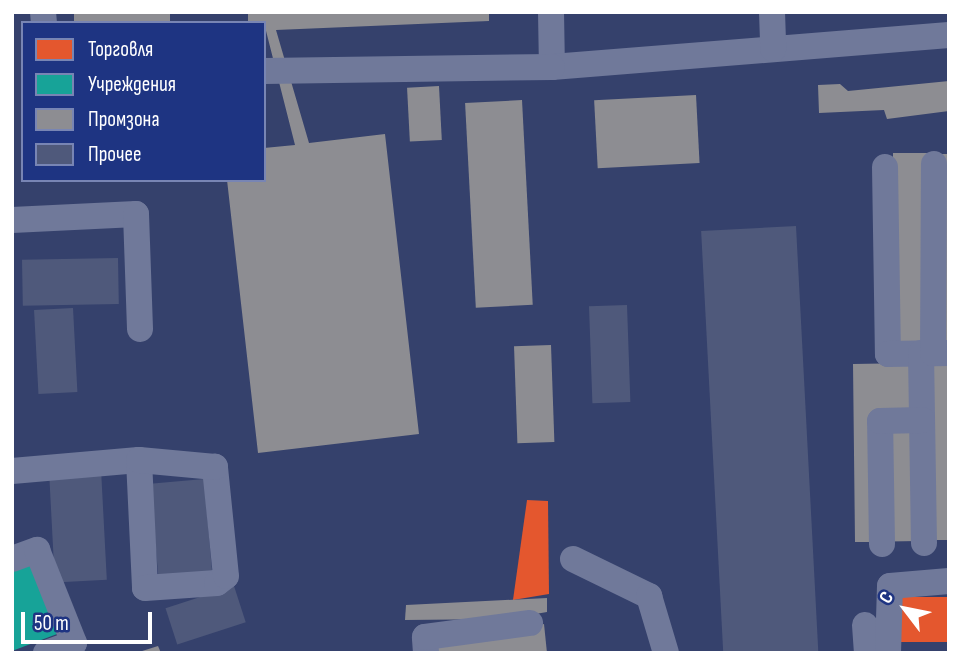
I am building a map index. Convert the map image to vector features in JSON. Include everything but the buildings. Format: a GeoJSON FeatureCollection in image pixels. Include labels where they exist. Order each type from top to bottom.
{"type":"FeatureCollection","features":[{"type":"Feature","properties":{"kind":"lane"},"geometry":{"type":"LineString","coordinates":[[551,12],[552,66]]}},
{"type":"Feature","properties":{"kind":"lane"},"geometry":{"type":"LineString","coordinates":[[772,12],[774,50]]}},
{"type":"Feature","properties":{"kind":"lane"},"geometry":{"type":"LineString","coordinates":[[266,71],[552,66],[949,35]]}},
{"type":"Feature","properties":{"kind":"lane"},"geometry":{"type":"LineString","coordinates":[[924,543],[922,420],[934,353],[934,164]]}},
{"type":"Feature","properties":{"kind":"lane"},"geometry":{"type":"LineString","coordinates":[[885,167],[888,354],[934,353]]}},
{"type":"Feature","properties":{"kind":"lane"},"geometry":{"type":"LineString","coordinates":[[12,220],[136,214],[140,328]]}},
{"type":"Feature","properties":{"kind":"lane"},"geometry":{"type":"LineString","coordinates":[[882,544],[880,421],[922,420]]}},
{"type":"Feature","properties":{"kind":"lane"},"geometry":{"type":"LineString","coordinates":[[12,471],[139,460],[215,467],[226,576],[217,583],[145,588],[139,460]]}},
{"type":"Feature","properties":{"kind":"lane"},"geometry":{"type":"LineString","coordinates":[[12,559],[37,550],[74,643],[46,653]]}},
{"type":"Feature","properties":{"kind":"lane"},"geometry":{"type":"LineString","coordinates":[[573,559],[649,596],[666,653]]}},
{"type":"Feature","properties":{"kind":"lane"},"geometry":{"type":"LineString","coordinates":[[888,653],[890,586],[949,581]]}},
{"type":"Feature","properties":{"kind":"lane"},"geometry":{"type":"LineString","coordinates":[[426,653],[425,637],[530,623]]}},
{"type":"Feature","properties":{"kind":"lane"},"geometry":{"type":"LineString","coordinates":[[865,625],[867,653]]}}]}
